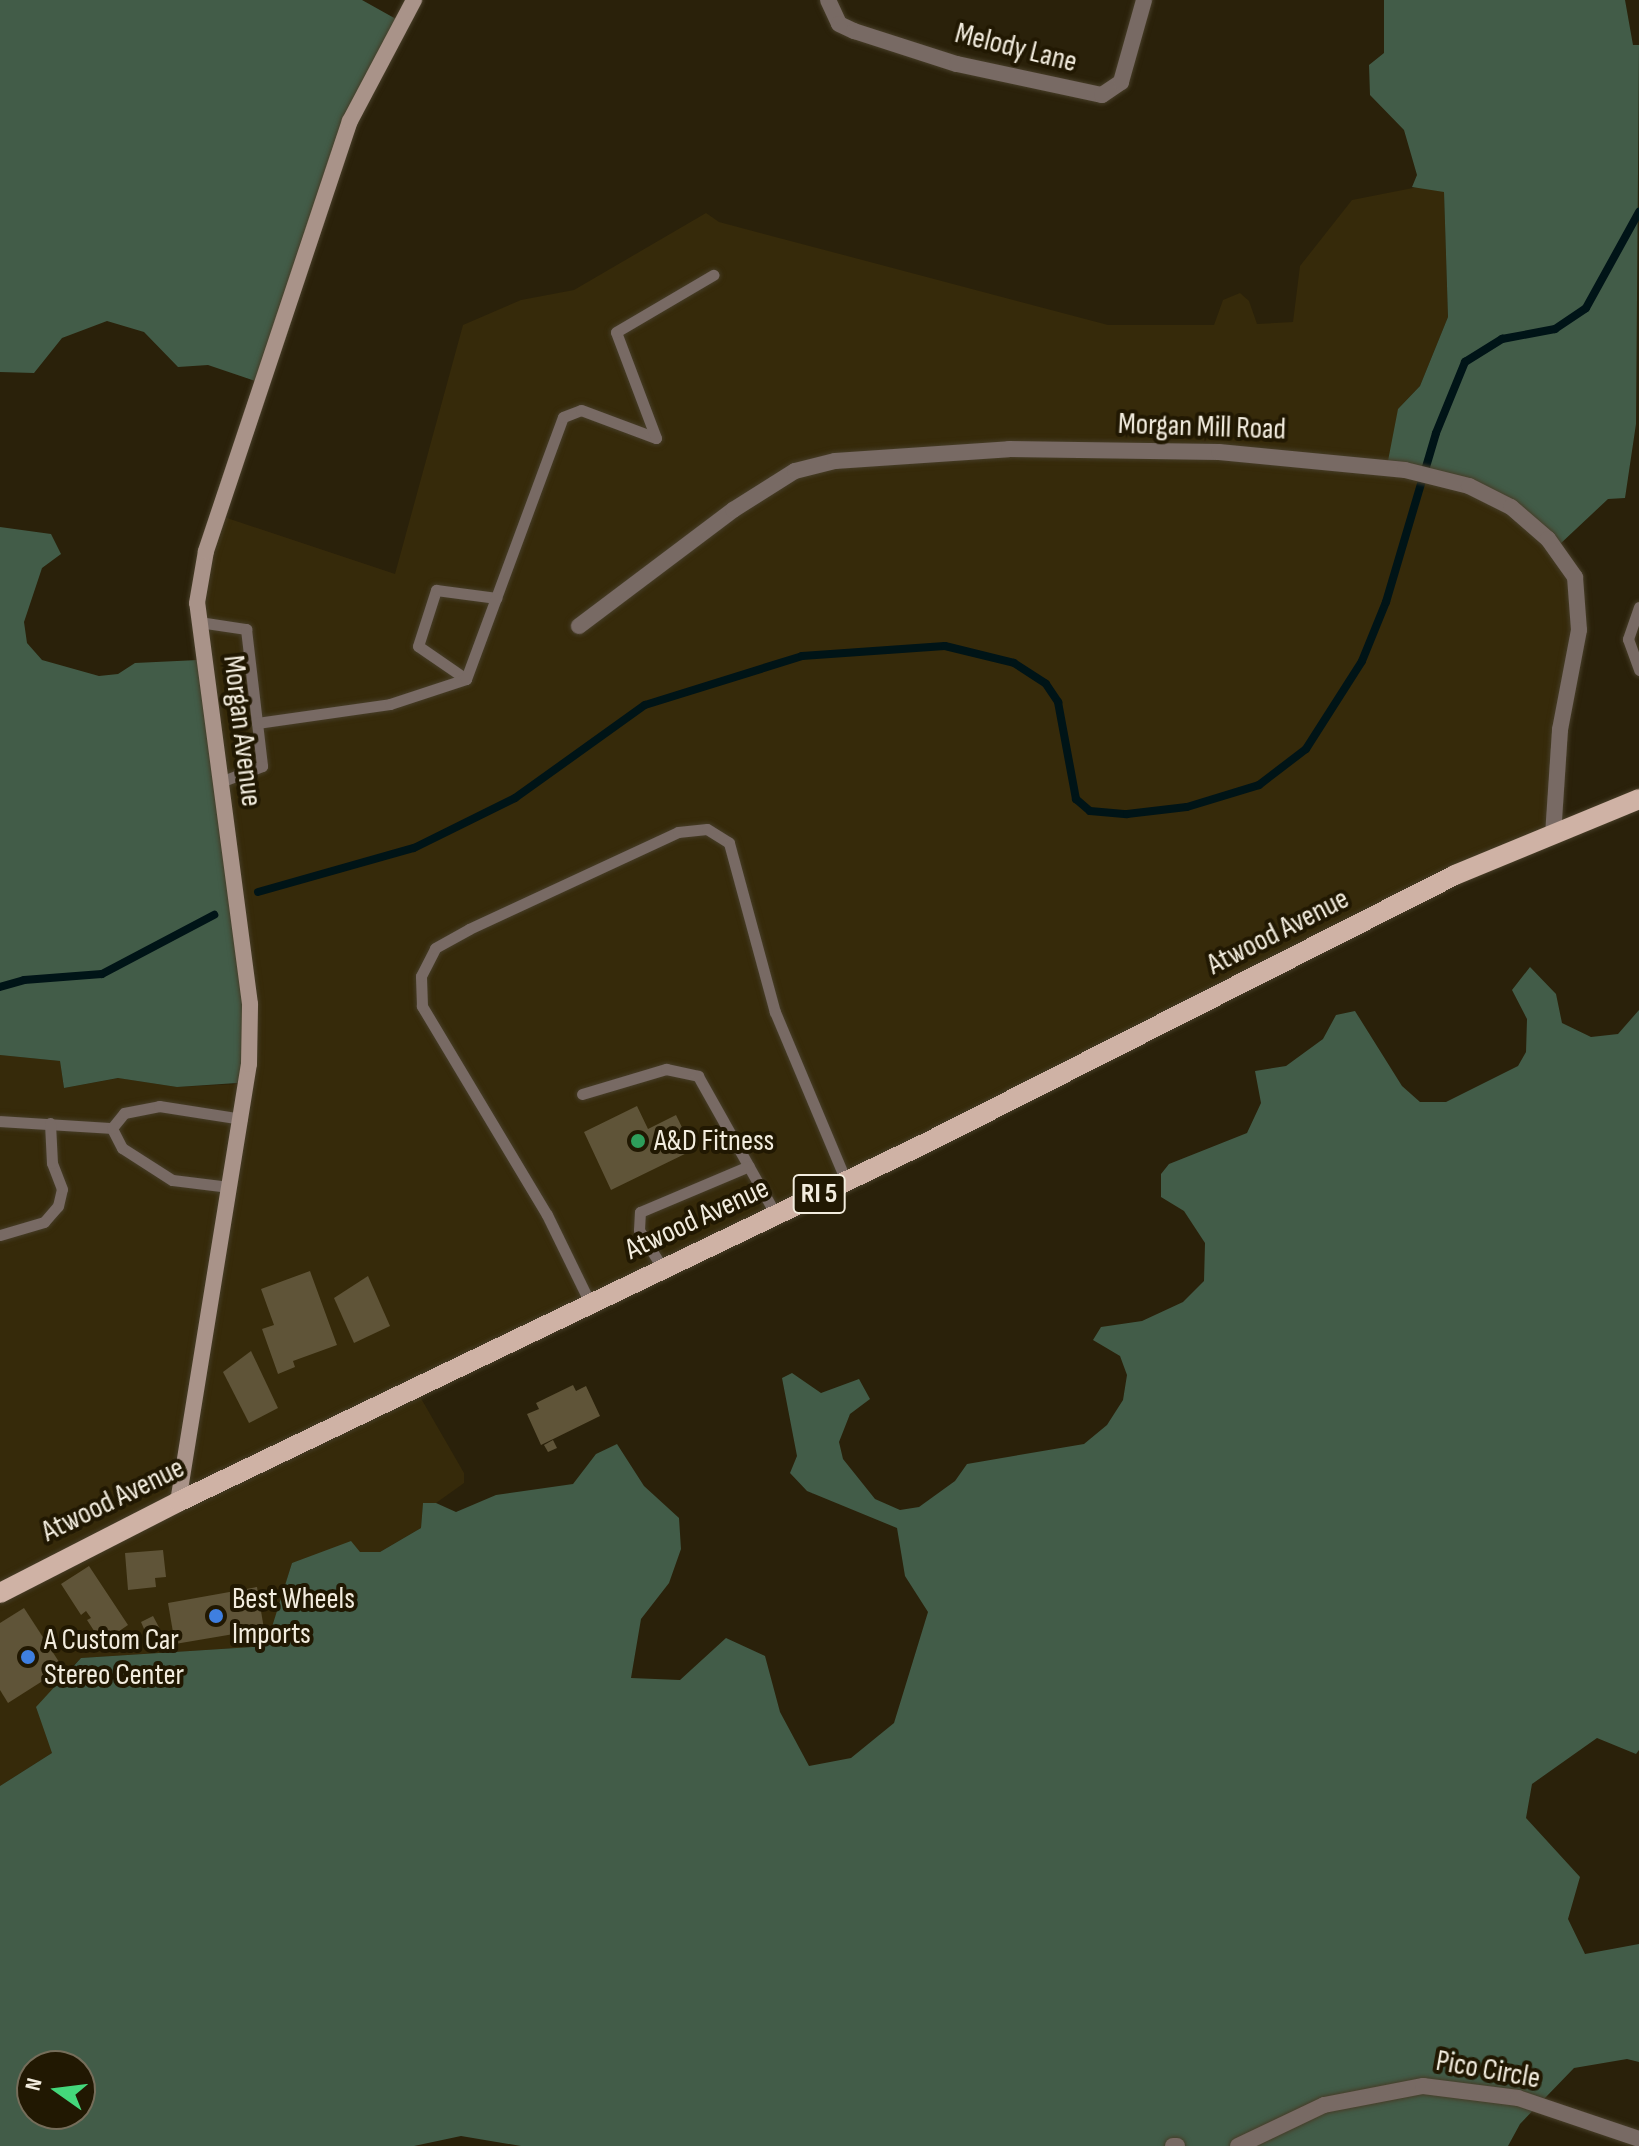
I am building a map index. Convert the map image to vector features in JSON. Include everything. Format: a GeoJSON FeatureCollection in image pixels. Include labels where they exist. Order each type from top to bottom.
{"type":"FeatureCollection","features":[{"type":"Feature","properties":{"kind":"main road","name":"Atwood Avenue"},"geometry":{"type":"LineString","coordinates":[[0,1593],[178,1502],[846,1181],[1455,875],[1639,799]]}},
{"type":"Feature","properties":{"kind":"street","name":"Morgan Avenue"},"geometry":{"type":"LineString","coordinates":[[178,1502],[242,1119],[250,1004],[197,603],[206,551],[320,207],[363,90],[414,0]]}},
{"type":"Feature","properties":{"kind":"street","name":"Melody Lane"},"geometry":{"type":"LineString","coordinates":[[828,0],[839,24],[854,31],[957,64],[1102,95],[1121,82],[1144,0]]}},
{"type":"Feature","properties":{"kind":"street","name":"Morgan Mill Road"},"geometry":{"type":"LineString","coordinates":[[579,626],[733,510],[795,471],[835,461],[1009,449],[1219,452],[1405,470],[1469,486],[1511,507],[1548,539],[1575,577],[1579,630],[1560,730],[1553,835]]}},
{"type":"Feature","properties":{"kind":"street","name":"Pico Circle"},"geometry":{"type":"LineString","coordinates":[[1238,2146],[1324,2105],[1423,2086],[1518,2098],[1639,2139]]}},
{"type":"Feature","properties":{"kind":"lane"},"geometry":{"type":"LineString","coordinates":[[466,679],[563,417],[581,410],[656,438],[616,332],[713,275]]}},
{"type":"Feature","properties":{"kind":"lane"},"geometry":{"type":"LineString","coordinates":[[466,679],[418,646],[436,590],[496,598]]}},
{"type":"Feature","properties":{"kind":"lane"},"geometry":{"type":"LineString","coordinates":[[1639,607],[1628,639],[1639,670]]}},
{"type":"Feature","properties":{"kind":"lane"},"geometry":{"type":"LineString","coordinates":[[199,622],[246,629],[262,766],[220,782]]}},
{"type":"Feature","properties":{"kind":"lane"},"geometry":{"type":"LineString","coordinates":[[257,723],[390,704],[466,679]]}},
{"type":"Feature","properties":{"kind":"lane"},"geometry":{"type":"LineString","coordinates":[[590,1303],[547,1215],[422,1006],[421,976],[435,948],[469,929],[678,832],[707,829],[729,843],[775,1012],[846,1181]]}},
{"type":"Feature","properties":{"kind":"lane"},"geometry":{"type":"LineString","coordinates":[[582,1094],[666,1069],[698,1076],[776,1215]]}},
{"type":"Feature","properties":{"kind":"lane"},"geometry":{"type":"LineString","coordinates":[[112,1128],[124,1113],[159,1106],[242,1119]]}},
{"type":"Feature","properties":{"kind":"lane"},"geometry":{"type":"LineString","coordinates":[[0,1121],[112,1128]]}},
{"type":"Feature","properties":{"kind":"lane"},"geometry":{"type":"LineString","coordinates":[[0,1235],[44,1222],[58,1206],[62,1189],[52,1163],[50,1123]]}},
{"type":"Feature","properties":{"kind":"lane"},"geometry":{"type":"LineString","coordinates":[[112,1128],[122,1148],[172,1180],[229,1187]]}},
{"type":"Feature","properties":{"kind":"lane"},"geometry":{"type":"LineString","coordinates":[[663,1269],[639,1230],[640,1212],[749,1166]]}},
{"type":"Feature","properties":{"kind":"shaded area"},"geometry":{"type":"Polygon","coordinates":[[[1423,186],[1444,191],[1448,317],[1420,386],[1398,409],[1514,508],[1570,570],[1578,628],[1552,825],[415,1388],[464,1473],[464,1483],[436,1503],[423,1504],[421,1528],[380,1552],[292,1563],[267,1646],[81,1658],[60,1678],[52,1753],[0,1786],[0,1055],[60,1061],[64,1088],[119,1078],[177,1087],[237,1084],[196,612],[221,516],[395,574],[463,325],[521,300],[574,290],[706,213],[719,222],[1108,325],[1214,325],[1223,300],[1240,293],[1249,301],[1257,324],[1293,322],[1300,266],[1352,200],[1423,186]]]}},
{"type":"Feature","properties":{"kind":"green space"},"geometry":{"type":"Polygon","coordinates":[[[0,0],[362,0],[396,19],[258,382],[208,365],[178,367],[144,332],[107,321],[62,338],[34,373],[0,372],[0,0]]]}},
{"type":"Feature","properties":{"kind":"green space"},"geometry":{"type":"Polygon","coordinates":[[[1384,0],[1625,0],[1633,45],[1639,45],[1636,424],[1625,498],[1608,499],[1559,545],[1514,508],[1387,466],[1398,409],[1420,386],[1448,317],[1444,192],[1412,187],[1417,175],[1404,130],[1370,95],[1369,65],[1384,53],[1384,0]]]}},
{"type":"Feature","properties":{"kind":"green space"},"geometry":{"type":"Polygon","coordinates":[[[0,527],[51,534],[61,554],[42,568],[24,622],[27,643],[42,660],[99,676],[118,674],[135,663],[198,660],[249,1004],[245,1079],[237,1083],[177,1087],[118,1078],[64,1088],[60,1061],[0,1055],[0,527]]]}},
{"type":"Feature","properties":{"kind":"green space"},"geometry":{"type":"Polygon","coordinates":[[[1530,967],[1556,994],[1562,1023],[1591,1037],[1618,1034],[1639,1010],[1639,1750],[1636,1754],[1597,1738],[1532,1784],[1526,1818],[1580,1877],[1568,1919],[1585,1954],[1639,1944],[1639,2062],[1627,2059],[1574,2068],[1520,2124],[1508,2146],[521,2146],[461,2136],[414,2146],[0,2146],[0,1786],[52,1753],[36,1707],[81,1658],[266,1646],[292,1563],[351,1541],[360,1552],[380,1552],[421,1528],[423,1503],[436,1503],[456,1512],[496,1495],[573,1484],[596,1454],[617,1444],[644,1486],[679,1518],[681,1549],[669,1583],[641,1619],[631,1678],[680,1680],[726,1638],[765,1656],[780,1712],[809,1766],[851,1758],[894,1723],[928,1612],[905,1576],[897,1528],[807,1491],[790,1473],[797,1456],[782,1378],[792,1373],[821,1393],[859,1379],[870,1399],[850,1414],[839,1442],[843,1459],[875,1499],[900,1510],[919,1507],[955,1481],[967,1464],[1084,1444],[1107,1425],[1123,1400],[1127,1375],[1120,1356],[1093,1340],[1101,1327],[1142,1321],[1183,1302],[1204,1281],[1205,1243],[1184,1211],[1161,1197],[1161,1174],[1169,1164],[1247,1133],[1261,1103],[1255,1071],[1286,1066],[1323,1039],[1336,1015],[1355,1011],[1402,1086],[1420,1102],[1446,1102],[1518,1066],[1526,1052],[1527,1019],[1512,990],[1530,967]]]}},
{"type":"Feature","properties":{"kind":"building","name":"A&D Fitness"},"geometry":{"type":"Polygon","coordinates":[[[637,1106],[648,1129],[676,1115],[693,1150],[611,1190],[584,1132],[637,1106]]]}},
{"type":"Feature","properties":{"kind":"building"},"geometry":{"type":"Polygon","coordinates":[[[310,1271],[337,1345],[293,1361],[295,1367],[278,1374],[262,1329],[274,1325],[261,1289],[310,1271]]]}},
{"type":"Feature","properties":{"kind":"building"},"geometry":{"type":"Polygon","coordinates":[[[368,1276],[390,1326],[354,1343],[334,1298],[368,1276]]]}},
{"type":"Feature","properties":{"kind":"building"},"geometry":{"type":"Polygon","coordinates":[[[251,1351],[278,1408],[249,1423],[223,1372],[251,1351]]]}},
{"type":"Feature","properties":{"kind":"building"},"geometry":{"type":"Polygon","coordinates":[[[573,1385],[576,1391],[586,1386],[600,1416],[541,1445],[527,1414],[539,1409],[536,1403],[573,1385]]]}},
{"type":"Feature","properties":{"kind":"building"},"geometry":{"type":"Polygon","coordinates":[[[553,1440],[557,1448],[548,1452],[544,1445],[553,1440]]]}},
{"type":"Feature","properties":{"kind":"building"},"geometry":{"type":"Polygon","coordinates":[[[163,1550],[166,1577],[155,1578],[156,1587],[128,1590],[125,1553],[163,1550]]]}},
{"type":"Feature","properties":{"kind":"building"},"geometry":{"type":"Polygon","coordinates":[[[89,1566],[128,1625],[102,1643],[87,1620],[91,1618],[86,1611],[81,1615],[61,1584],[89,1566]]]}},
{"type":"Feature","properties":{"kind":"building","name":"Best Wheels Imports"},"geometry":{"type":"Polygon","coordinates":[[[257,1587],[264,1629],[175,1644],[168,1603],[257,1587]]]}},
{"type":"Feature","properties":{"kind":"building","name":"A Custom Car Stereo Center"},"geometry":{"type":"Polygon","coordinates":[[[24,1608],[63,1668],[8,1703],[0,1690],[0,1623],[24,1608]]]}},
{"type":"Feature","properties":{"kind":"building"},"geometry":{"type":"Polygon","coordinates":[[[153,1616],[161,1631],[148,1638],[141,1622],[153,1616]]]}},
{"type":"Feature","properties":{"kind":"waterway"},"geometry":{"type":"LineString","coordinates":[[258,892],[414,848],[515,798],[645,705],[802,656],[945,646],[1014,663],[1046,684],[1058,702],[1076,799],[1090,811],[1127,814],[1187,807],[1259,785],[1306,749],[1362,661],[1386,602],[1436,433],[1465,362],[1502,339],[1555,329],[1586,308],[1639,212]]}},
{"type":"Feature","properties":{"kind":"waterway"},"geometry":{"type":"LineString","coordinates":[[0,987],[24,980],[102,974],[214,915]]}},
{"type":"Feature","properties":{"kind":"place","name":"A&D Fitness"},"geometry":{"type":"Point","coordinates":[638,1141]}},
{"type":"Feature","properties":{"kind":"place","name":"Best Wheels Imports"},"geometry":{"type":"Point","coordinates":[216,1616]}},
{"type":"Feature","properties":{"kind":"place","name":"A Custom Car Stereo Center"},"geometry":{"type":"Point","coordinates":[28,1657]}}]}
